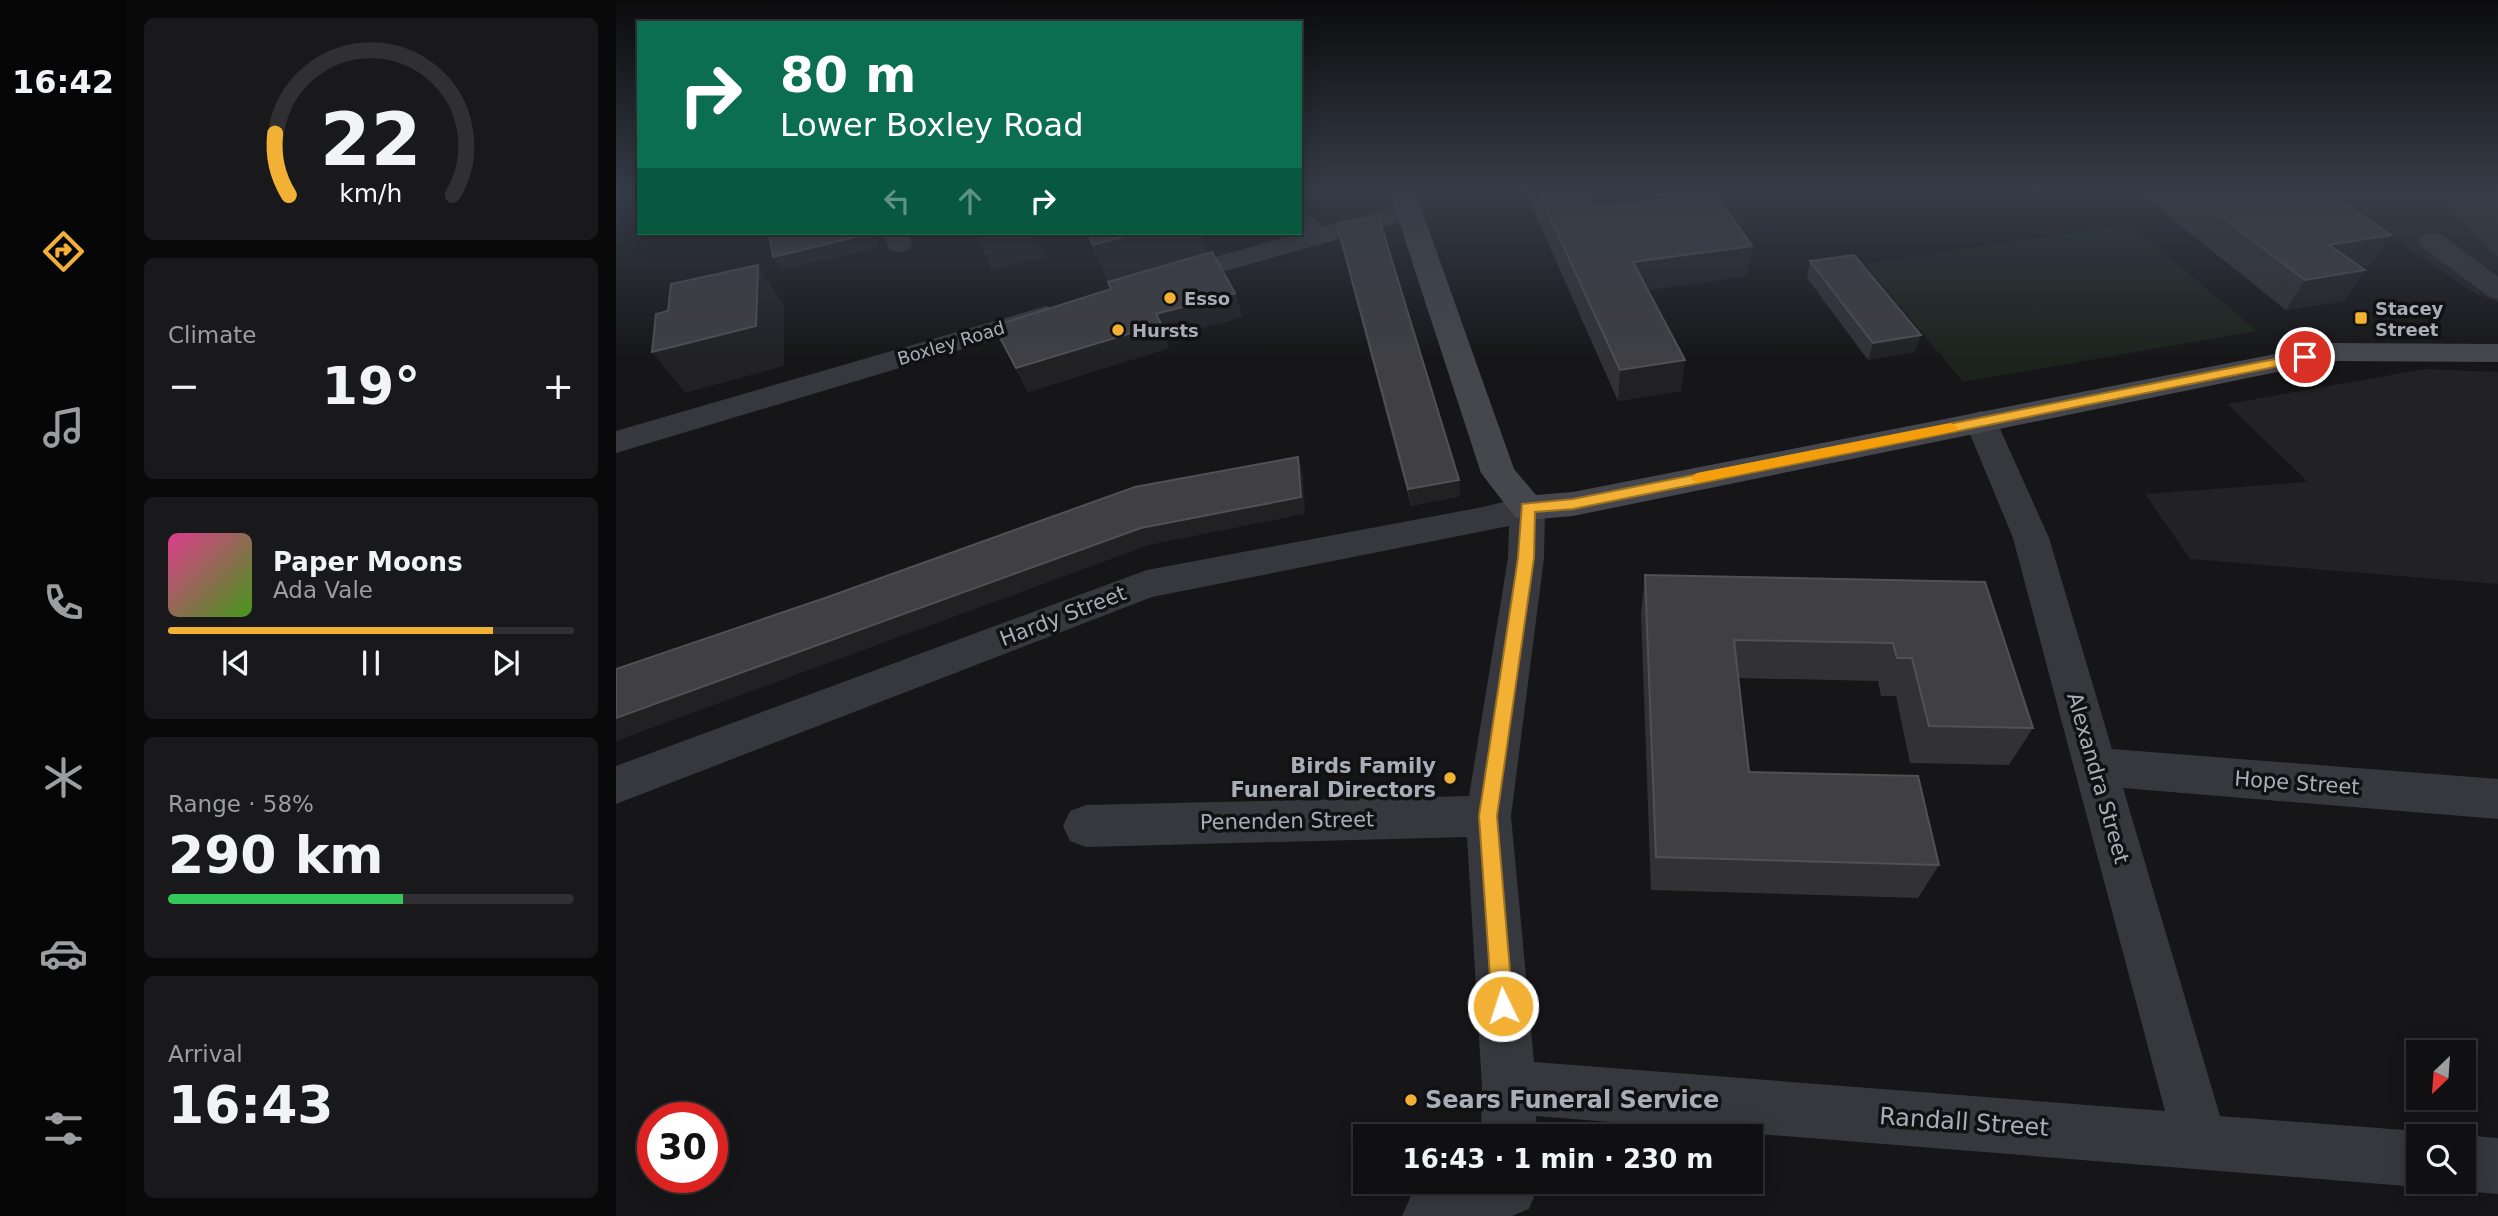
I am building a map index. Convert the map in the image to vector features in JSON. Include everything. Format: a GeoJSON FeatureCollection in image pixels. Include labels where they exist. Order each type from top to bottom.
{"type":"FeatureCollection","features":[{"type":"Feature","properties":{"kind":"main road"},"geometry":{"type":"LineString","coordinates":[[1421,248],[1498,473],[1527,508],[1573,504],[2331,352],[2498,353]]}},
{"type":"Feature","properties":{"kind":"street"},"geometry":{"type":"LineString","coordinates":[[1144,286],[1250,248]]}},
{"type":"Feature","properties":{"kind":"street"},"geometry":{"type":"LineString","coordinates":[[2441,248],[2498,290]]}},
{"type":"Feature","properties":{"kind":"street","name":"Boxley Road"},"geometry":{"type":"LineString","coordinates":[[616,442],[1068,308]]}},
{"type":"Feature","properties":{"kind":"street","name":"Alexandra Street"},"geometry":{"type":"LineString","coordinates":[[1981,422],[2031,538],[2200,1140]]}},
{"type":"Feature","properties":{"kind":"street"},"geometry":{"type":"LineString","coordinates":[[1507,1124],[1488,816],[1526,558],[1527,508]]}},
{"type":"Feature","properties":{"kind":"street","name":"Hardy Street"},"geometry":{"type":"LineString","coordinates":[[616,785],[1147,584],[1437,529],[1527,508]]}},
{"type":"Feature","properties":{"kind":"street","name":"Hope Street"},"geometry":{"type":"LineString","coordinates":[[2095,767],[2498,799]]}},
{"type":"Feature","properties":{"kind":"street","name":"Penenden Street"},"geometry":{"type":"LineString","coordinates":[[1086,826],[1488,816]]}},
{"type":"Feature","properties":{"kind":"street","name":"Randall Street"},"geometry":{"type":"LineString","coordinates":[[1763,1154],[2200,1140],[2406,1158]]}},
{"type":"Feature","properties":{"kind":"street"},"geometry":{"type":"LineString","coordinates":[[2476,1164],[2498,1166]]}},
{"type":"Feature","properties":{"kind":"street"},"geometry":{"type":"LineString","coordinates":[[1431,1216],[1463,1194]]}},
{"type":"Feature","properties":{"kind":"shaded area"},"geometry":{"type":"Polygon","coordinates":[[[1973,248],[2158,248],[2257,331],[1963,382],[1865,264],[1973,248]]]}},
{"type":"Feature","properties":{"kind":"shaded area"},"geometry":{"type":"Polygon","coordinates":[[[2408,248],[2498,248],[2498,302],[2476,294],[2408,248]]]}},
{"type":"Feature","properties":{"kind":"shaded area"},"geometry":{"type":"Polygon","coordinates":[[[2425,369],[2498,372],[2498,584],[2190,559],[2145,494],[2308,482],[2227,404],[2425,369]]]}},
{"type":"Feature","properties":{"kind":"building"},"geometry":{"type":"Polygon","coordinates":[[[771,248],[811,248],[773,257],[771,248]]]}},
{"type":"Feature","properties":{"kind":"building"},"geometry":{"type":"Polygon","coordinates":[[[1343,248],[1388,248],[1459,480],[1408,489],[1343,248]]]}},
{"type":"Feature","properties":{"kind":"building"},"geometry":{"type":"Polygon","coordinates":[[[1564,248],[1739,248],[1633,262],[1685,360],[1620,370],[1564,248]]]}},
{"type":"Feature","properties":{"kind":"building"},"geometry":{"type":"Polygon","coordinates":[[[2263,248],[2333,248],[2365,270],[2305,280],[2263,248]]]}},
{"type":"Feature","properties":{"kind":"building"},"geometry":{"type":"Polygon","coordinates":[[[1212,252],[1235,293],[1156,314],[1161,324],[1016,368],[994,326],[1111,289],[1108,282],[1212,252]]]}},
{"type":"Feature","properties":{"kind":"building"},"geometry":{"type":"Polygon","coordinates":[[[1854,255],[1921,335],[1873,343],[1810,261],[1854,255]]]}},
{"type":"Feature","properties":{"kind":"building"},"geometry":{"type":"Polygon","coordinates":[[[758,265],[756,326],[652,352],[656,314],[668,311],[671,284],[758,265]]]}},
{"type":"Feature","properties":{"kind":"building"},"geometry":{"type":"Polygon","coordinates":[[[1298,457],[1301,497],[1141,528],[616,718],[616,669],[825,598],[1135,487],[1298,457]]]}},
{"type":"Feature","properties":{"kind":"building"},"geometry":{"type":"Polygon","coordinates":[[[1645,575],[1985,582],[2033,728],[1929,726],[1912,658],[1897,658],[1893,643],[1734,640],[1749,772],[1918,776],[1939,865],[1656,857],[1645,575]]]}},
{"type":"Feature","properties":{"kind":"slow traffic"},"geometry":{"type":"LineString","coordinates":[[1697,478],[1951,428]]}},
{"type":"Feature","properties":{"kind":"place","name":"Esso"},"geometry":{"type":"Point","coordinates":[1170,298]}},
{"type":"Feature","properties":{"kind":"place","name":"Stacey Street"},"geometry":{"type":"Point","coordinates":[2361,318]}},
{"type":"Feature","properties":{"kind":"place","name":"Hursts"},"geometry":{"type":"Point","coordinates":[1118,330]}},
{"type":"Feature","properties":{"kind":"place","name":"Birds Family Funeral Directors"},"geometry":{"type":"Point","coordinates":[1450,778]}},
{"type":"Feature","properties":{"kind":"place","name":"Sears Funeral Service"},"geometry":{"type":"Point","coordinates":[1411,1100]}},
{"type":"Feature","properties":{"kind":"route"},"geometry":{"type":"LineString","coordinates":[[1503,1006],[1488,816],[1526,558],[1527,508],[1573,504],[2305,357]]}}]}
